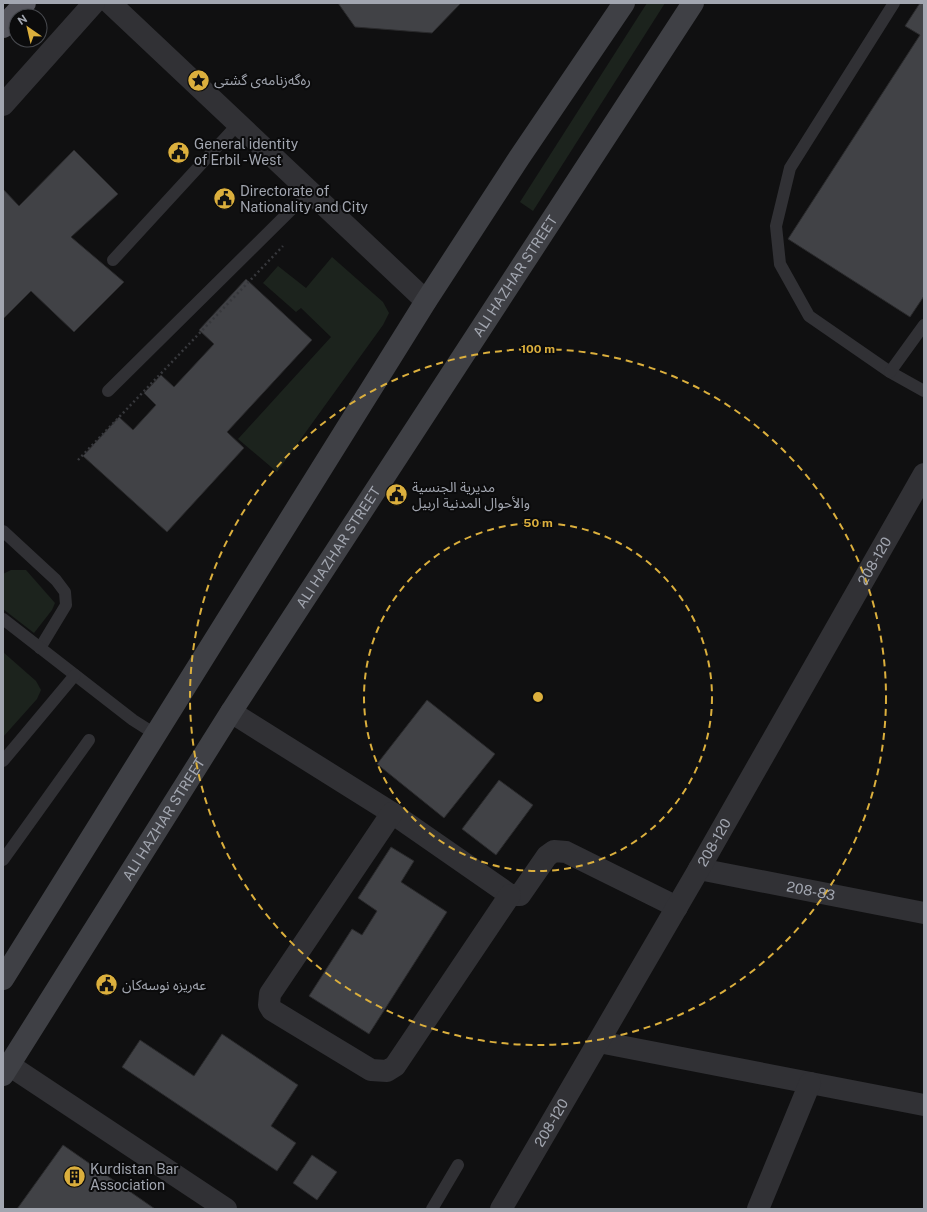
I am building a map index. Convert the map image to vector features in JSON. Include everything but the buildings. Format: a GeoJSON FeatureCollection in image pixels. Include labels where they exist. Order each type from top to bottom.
{"type":"FeatureCollection","features":[{"type":"Feature","properties":{"kind":"highway"},"geometry":{"type":"LineString","coordinates":[[3,27],[25,3]]}},
{"type":"Feature","properties":{"kind":"main road"},"geometry":{"type":"LineString","coordinates":[[3,979],[426,300],[514,164],[624,3]]}},
{"type":"Feature","properties":{"kind":"main road","name":"ALI HAZHAR STREET"},"geometry":{"type":"LineString","coordinates":[[6,1070],[231,712],[692,3]]}},
{"type":"Feature","properties":{"kind":"street"},"geometry":{"type":"LineString","coordinates":[[3,104],[94,3]]}},
{"type":"Feature","properties":{"kind":"street"},"geometry":{"type":"LineString","coordinates":[[110,3],[426,300]]}},
{"type":"Feature","properties":{"kind":"street","name":"208-120"},"geometry":{"type":"LineString","coordinates":[[501,1209],[699,869],[924,474]]}},
{"type":"Feature","properties":{"kind":"street"},"geometry":{"type":"LineString","coordinates":[[231,712],[392,813],[510,895],[520,895],[547,856],[554,851],[566,852],[677,907]]}},
{"type":"Feature","properties":{"kind":"street"},"geometry":{"type":"LineString","coordinates":[[392,813],[270,994],[269,1005],[272,1010],[371,1070],[387,1071],[395,1066],[510,895]]}},
{"type":"Feature","properties":{"kind":"street","name":"208-83"},"geometry":{"type":"LineString","coordinates":[[699,869],[924,912]]}},
{"type":"Feature","properties":{"kind":"street"},"geometry":{"type":"LineString","coordinates":[[599,1042],[924,1105]]}},
{"type":"Feature","properties":{"kind":"street"},"geometry":{"type":"LineString","coordinates":[[6,1070],[226,1209]]}},
{"type":"Feature","properties":{"kind":"street"},"geometry":{"type":"LineString","coordinates":[[758,1209],[810,1083]]}},
{"type":"Feature","properties":{"kind":"lane"},"geometry":{"type":"LineString","coordinates":[[894,3],[790,168],[776,226],[780,264],[809,316],[890,372],[924,391]]}},
{"type":"Feature","properties":{"kind":"lane"},"geometry":{"type":"LineString","coordinates":[[113,260],[238,124]]}},
{"type":"Feature","properties":{"kind":"lane"},"geometry":{"type":"LineString","coordinates":[[108,391],[294,207],[313,195]]}},
{"type":"Feature","properties":{"kind":"lane"},"geometry":{"type":"LineString","coordinates":[[890,372],[924,325]]}},
{"type":"Feature","properties":{"kind":"lane"},"geometry":{"type":"LineString","coordinates":[[3,531],[56,580],[65,592],[66,604],[40,648]]}},
{"type":"Feature","properties":{"kind":"lane"},"geometry":{"type":"LineString","coordinates":[[3,619],[133,720],[155,734]]}},
{"type":"Feature","properties":{"kind":"lane"},"geometry":{"type":"LineString","coordinates":[[3,761],[75,675]]}},
{"type":"Feature","properties":{"kind":"lane"},"geometry":{"type":"LineString","coordinates":[[3,860],[89,740]]}},
{"type":"Feature","properties":{"kind":"lane"},"geometry":{"type":"LineString","coordinates":[[432,1209],[458,1165]]}},
{"type":"Feature","properties":{"kind":"path"},"geometry":{"type":"LineString","coordinates":[[78,460],[288,240]]}},
{"type":"Feature","properties":{"kind":"shaded area"},"geometry":{"type":"Polygon","coordinates":[[[647,3],[665,3],[533,211],[520,202],[647,3]]]}},
{"type":"Feature","properties":{"kind":"shaded area"},"geometry":{"type":"Polygon","coordinates":[[[332,257],[383,302],[389,313],[383,325],[277,472],[238,439],[331,337],[301,308],[296,312],[263,283],[278,266],[306,288],[332,257]]]}},
{"type":"Feature","properties":{"kind":"shaded area"},"geometry":{"type":"Polygon","coordinates":[[[11,570],[26,570],[55,603],[52,610],[34,633],[3,609],[3,574],[11,570]]]}},
{"type":"Feature","properties":{"kind":"shaded area"},"geometry":{"type":"Polygon","coordinates":[[[3,652],[36,681],[41,690],[37,699],[3,737],[3,652]]]}},
{"type":"Feature","properties":{"kind":"place","name":"رەگەزنامەی گشتی"},"geometry":{"type":"Point","coordinates":[198,80]}},
{"type":"Feature","properties":{"kind":"place","name":"General identity of Erbil - West"},"geometry":{"type":"Point","coordinates":[179,152]}},
{"type":"Feature","properties":{"kind":"place","name":"Directorate of Nationality and City"},"geometry":{"type":"Point","coordinates":[225,199]}},
{"type":"Feature","properties":{"kind":"place","name":"مديرية الجنسية والأحوال المدنية اربيل"},"geometry":{"type":"Point","coordinates":[397,495]}},
{"type":"Feature","properties":{"kind":"place","name":"عەریزە نوسەکان"},"geometry":{"type":"Point","coordinates":[107,985]}},
{"type":"Feature","properties":{"kind":"place","name":"Kurdistan Bar Association"},"geometry":{"type":"Point","coordinates":[74,1177]}}]}
